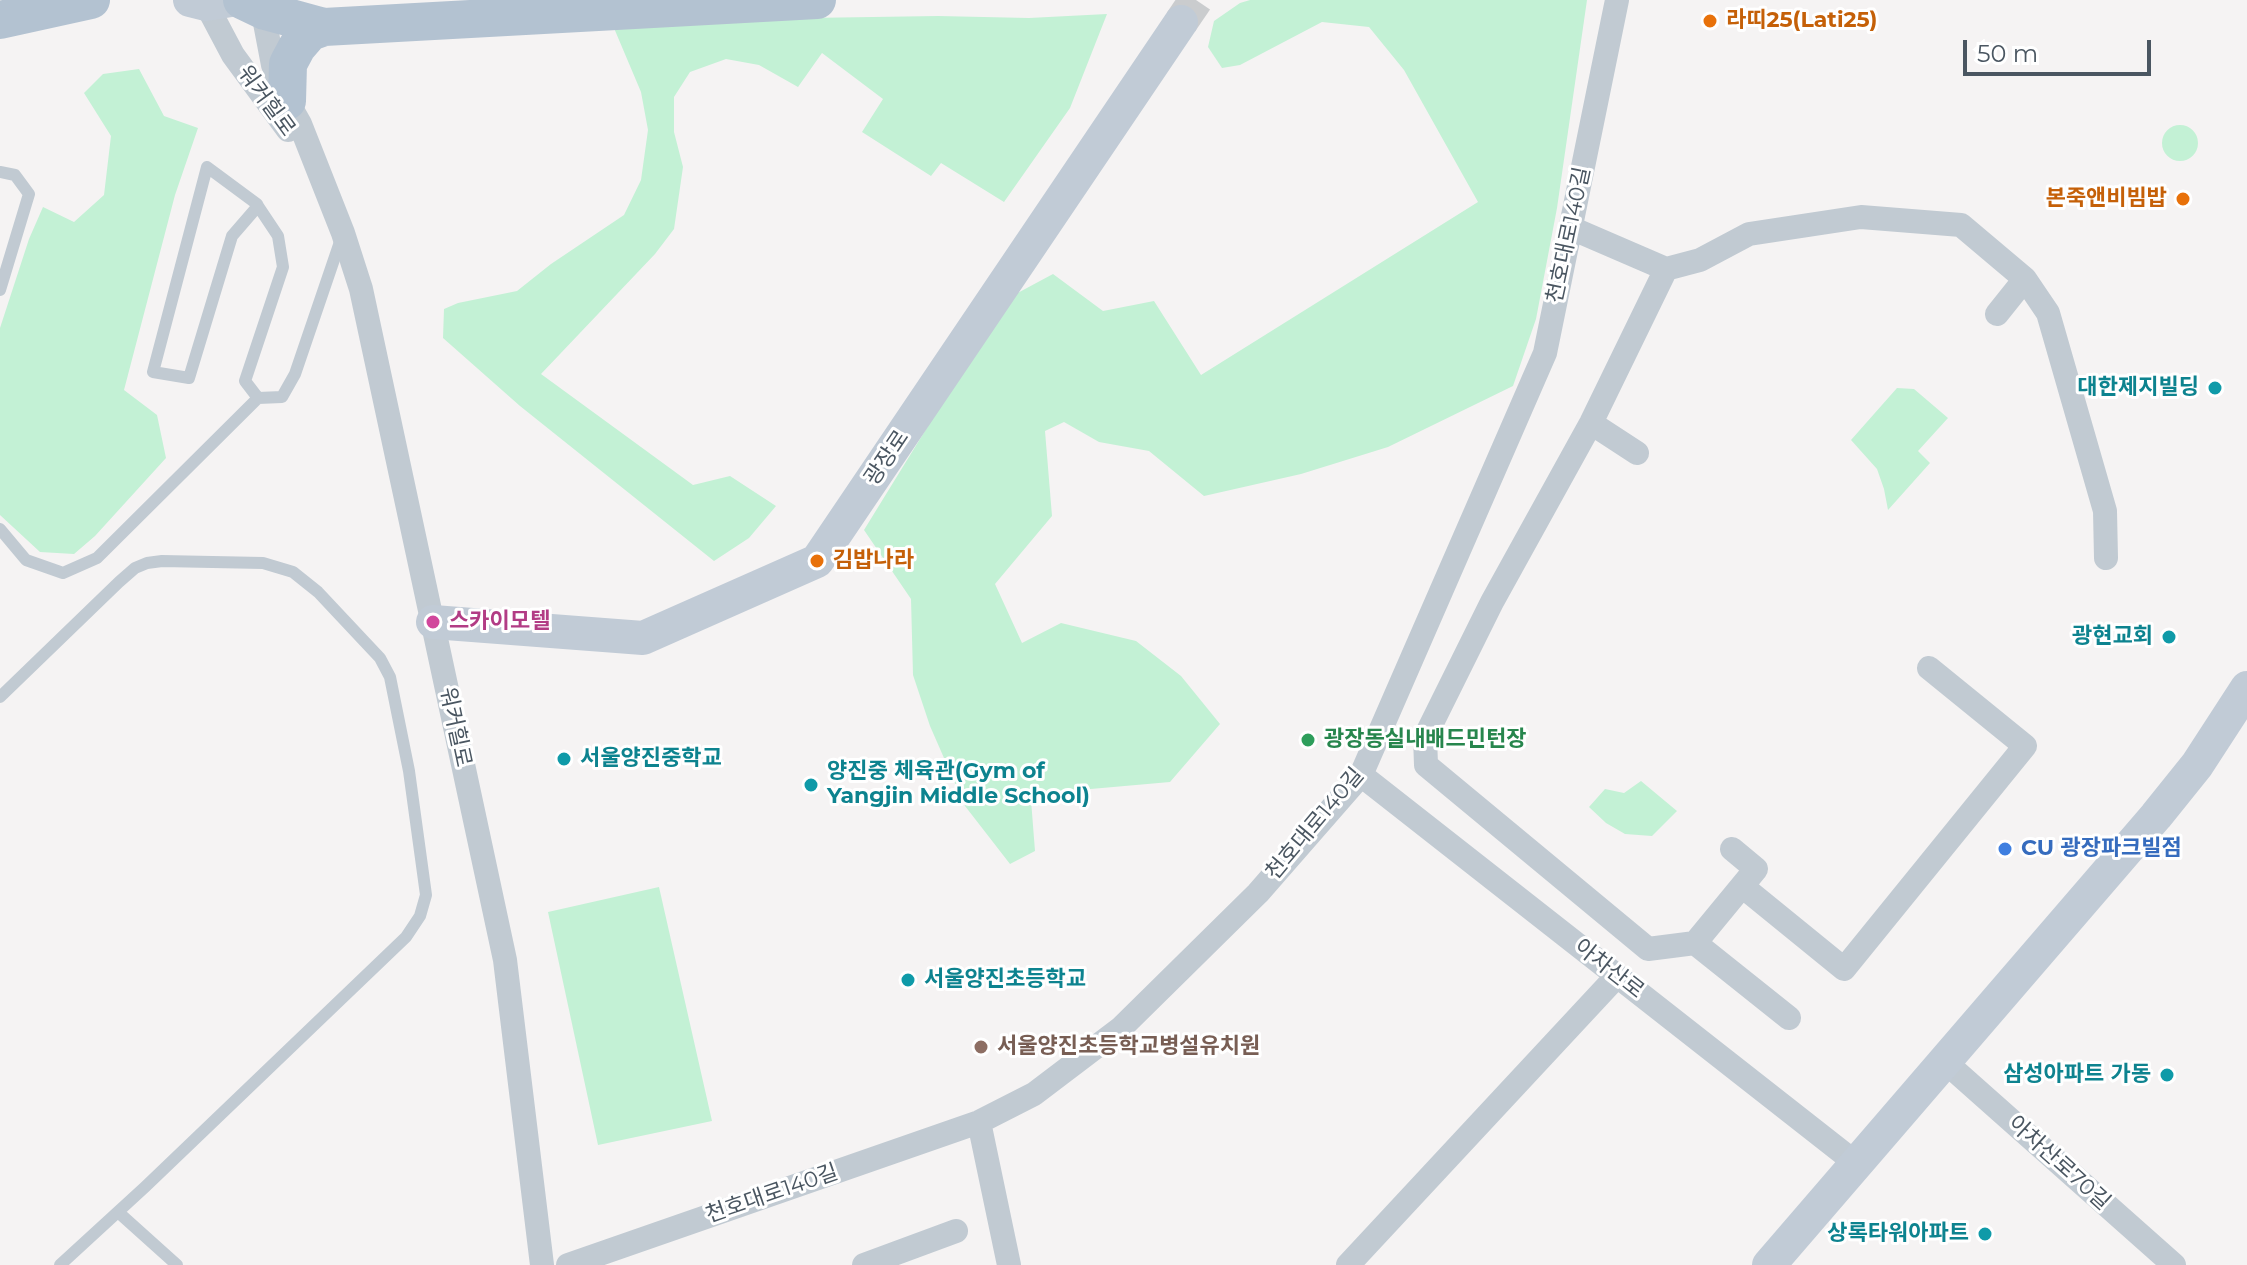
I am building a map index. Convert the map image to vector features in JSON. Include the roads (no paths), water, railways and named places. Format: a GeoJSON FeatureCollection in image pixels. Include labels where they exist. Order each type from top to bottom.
{"type":"FeatureCollection","features":[{"type":"Feature","properties":{"kind":"main road"},"geometry":{"type":"LineString","coordinates":[[0,20],[51,6],[91,0]]}},
{"type":"Feature","properties":{"kind":"main road"},"geometry":{"type":"LineString","coordinates":[[287,101],[288,64],[310,32],[324,27],[817,0]]}},
{"type":"Feature","properties":{"kind":"main road"},"geometry":{"type":"LineString","coordinates":[[233,2],[324,27]]}},
{"type":"Feature","properties":{"kind":"street","name":"천호대로140길"},"geometry":{"type":"LineString","coordinates":[[568,1265],[979,1122],[1034,1094],[1121,1028],[1258,893],[1361,775],[1545,353],[1617,0]]}},
{"type":"Feature","properties":{"kind":"street","name":"워커힐로"},"geometry":{"type":"LineString","coordinates":[[233,2],[265,23],[273,65],[329,197],[361,289],[505,960],[542,1265]]}},
{"type":"Feature","properties":{"kind":"street","name":"워커힐로"},"geometry":{"type":"LineString","coordinates":[[233,2],[233,55],[287,128],[329,197]]}},
{"type":"Feature","properties":{"kind":"street","name":"광장로"},"geometry":{"type":"LineString","coordinates":[[433,622],[643,638],[817,561],[1181,22]]}},
{"type":"Feature","properties":{"kind":"street"},"geometry":{"type":"LineString","coordinates":[[1571,228],[1666,269],[1700,260],[1749,234],[1861,217],[1961,225],[2025,279],[2048,313],[2105,511],[2106,558]]}},
{"type":"Feature","properties":{"kind":"street"},"geometry":{"type":"LineString","coordinates":[[1666,269],[1591,423],[1492,602],[1425,737],[1426,765],[1648,949],[1695,943],[1756,869],[1732,849]]}},
{"type":"Feature","properties":{"kind":"street"},"geometry":{"type":"LineString","coordinates":[[1997,314],[2025,279]]}},
{"type":"Feature","properties":{"kind":"street"},"geometry":{"type":"LineString","coordinates":[[1591,423],[1637,453]]}},
{"type":"Feature","properties":{"kind":"street"},"geometry":{"type":"LineString","coordinates":[[1742,886],[1844,969],[2025,746],[1929,668]]}},
{"type":"Feature","properties":{"kind":"street"},"geometry":{"type":"LineString","coordinates":[[1769,1265],[2164,806],[2197,765],[2247,688]]}},
{"type":"Feature","properties":{"kind":"street","name":"아차산로"},"geometry":{"type":"LineString","coordinates":[[1361,775],[1857,1164]]}},
{"type":"Feature","properties":{"kind":"street"},"geometry":{"type":"LineString","coordinates":[[1695,943],[1789,1018]]}},
{"type":"Feature","properties":{"kind":"street"},"geometry":{"type":"LineString","coordinates":[[1348,1265],[1617,976]]}},
{"type":"Feature","properties":{"kind":"street","name":"아차산로70길"},"geometry":{"type":"LineString","coordinates":[[1942,1063],[1952,1068],[2167,1263]]}},
{"type":"Feature","properties":{"kind":"street"},"geometry":{"type":"LineString","coordinates":[[979,1122],[1009,1265]]}},
{"type":"Feature","properties":{"kind":"street"},"geometry":{"type":"LineString","coordinates":[[864,1265],[956,1231]]}},
{"type":"Feature","properties":{"kind":"lane"},"geometry":{"type":"LineString","coordinates":[[258,205],[232,236],[189,378],[153,372],[207,167],[258,205],[278,236],[283,267],[245,381],[258,398]]}},
{"type":"Feature","properties":{"kind":"lane"},"geometry":{"type":"LineString","coordinates":[[0,172],[15,175],[29,194],[0,290]]}},
{"type":"Feature","properties":{"kind":"lane"},"geometry":{"type":"LineString","coordinates":[[0,529],[26,560],[63,573],[97,558],[258,398],[282,397],[295,374],[343,233]]}},
{"type":"Feature","properties":{"kind":"lane"},"geometry":{"type":"LineString","coordinates":[[0,697],[135,568],[162,561],[263,563],[293,572],[318,592],[380,658],[390,677],[409,771],[426,895],[420,916],[406,937],[60,1265]]}},
{"type":"Feature","properties":{"kind":"lane"},"geometry":{"type":"LineString","coordinates":[[118,1212],[177,1265]]}},
{"type":"Feature","properties":{"kind":"tunnel"},"geometry":{"type":"LineString","coordinates":[[1181,22],[1196,0]]}},
{"type":"Feature","properties":{"kind":"place","name":"라띠25(Lati25)"},"geometry":{"type":"Point","coordinates":[1710,21]}},
{"type":"Feature","properties":{"kind":"place","name":"본죽앤비빔밥"},"geometry":{"type":"Point","coordinates":[2183,199]}},
{"type":"Feature","properties":{"kind":"place","name":"대한제지빌딩"},"geometry":{"type":"Point","coordinates":[2215,388]}},
{"type":"Feature","properties":{"kind":"place","name":"김밥나라"},"geometry":{"type":"Point","coordinates":[817,561]}},
{"type":"Feature","properties":{"kind":"place","name":"스카이모텔"},"geometry":{"type":"Point","coordinates":[433,622]}},
{"type":"Feature","properties":{"kind":"place","name":"광현교회"},"geometry":{"type":"Point","coordinates":[2169,637]}},
{"type":"Feature","properties":{"kind":"place","name":"광장동실내배드민턴장"},"geometry":{"type":"Point","coordinates":[1308,740]}},
{"type":"Feature","properties":{"kind":"place","name":"서울양진중학교"},"geometry":{"type":"Point","coordinates":[564,759]}},
{"type":"Feature","properties":{"kind":"place","name":"양진중 체육관(Gym of Yangjin Middle School)"},"geometry":{"type":"Point","coordinates":[811,785]}},
{"type":"Feature","properties":{"kind":"place","name":"CU 광장파크빌점"},"geometry":{"type":"Point","coordinates":[2005,849]}},
{"type":"Feature","properties":{"kind":"place","name":"서울양진초등학교"},"geometry":{"type":"Point","coordinates":[908,980]}},
{"type":"Feature","properties":{"kind":"place","name":"서울양진초등학교병설유치원"},"geometry":{"type":"Point","coordinates":[981,1047]}},
{"type":"Feature","properties":{"kind":"place","name":"삼성아파트 가동"},"geometry":{"type":"Point","coordinates":[2167,1075]}},
{"type":"Feature","properties":{"kind":"place","name":"상록타워아파트"},"geometry":{"type":"Point","coordinates":[1985,1234]}}]}
